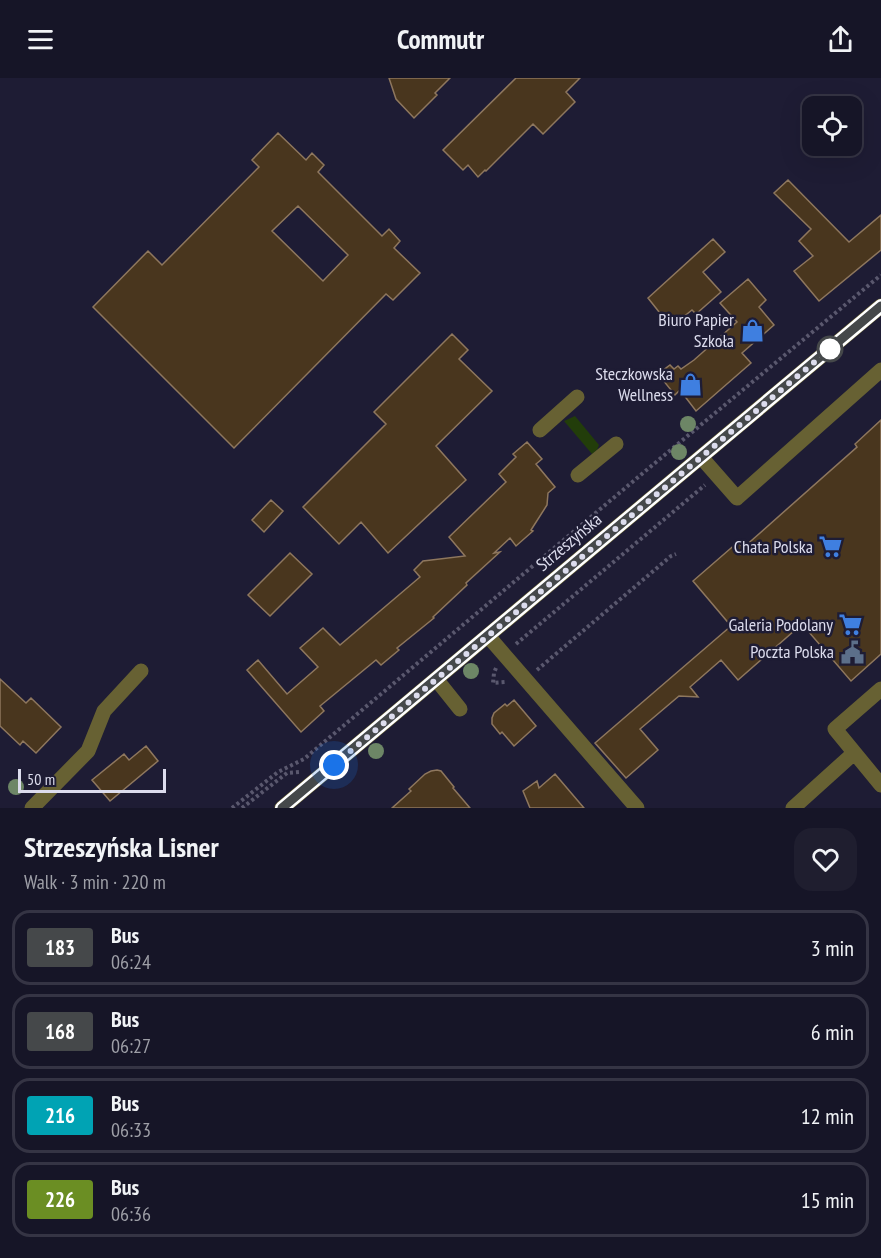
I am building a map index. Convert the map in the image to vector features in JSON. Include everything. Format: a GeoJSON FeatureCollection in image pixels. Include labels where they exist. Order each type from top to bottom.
{"type":"FeatureCollection","features":[{"type":"Feature","properties":{"kind":"street"},"geometry":{"type":"LineString","coordinates":[[876,310],[881,327]]}},
{"type":"Feature","properties":{"kind":"street","name":"Strzeszyńska"},"geometry":{"type":"LineString","coordinates":[[282,808],[876,310]]}},
{"type":"Feature","properties":{"kind":"street"},"geometry":{"type":"LineString","coordinates":[[701,457],[737,498],[881,370]]}},
{"type":"Feature","properties":{"kind":"street"},"geometry":{"type":"LineString","coordinates":[[540,430],[577,397]]}},
{"type":"Feature","properties":{"kind":"street"},"geometry":{"type":"LineString","coordinates":[[578,475],[616,444]]}},
{"type":"Feature","properties":{"kind":"street"},"geometry":{"type":"LineString","coordinates":[[488,636],[637,808]]}},
{"type":"Feature","properties":{"kind":"street"},"geometry":{"type":"LineString","coordinates":[[32,808],[88,751],[104,711],[141,671]]}},
{"type":"Feature","properties":{"kind":"street"},"geometry":{"type":"LineString","coordinates":[[436,679],[460,709]]}},
{"type":"Feature","properties":{"kind":"street"},"geometry":{"type":"LineString","coordinates":[[881,689],[836,729],[881,785]]}},
{"type":"Feature","properties":{"kind":"street"},"geometry":{"type":"LineString","coordinates":[[793,808],[854,753]]}},
{"type":"Feature","properties":{"kind":"path"},"geometry":{"type":"LineString","coordinates":[[232,808],[278,772],[304,759],[881,275]]}},
{"type":"Feature","properties":{"kind":"path"},"geometry":{"type":"LineString","coordinates":[[504,654],[717,475]]}},
{"type":"Feature","properties":{"kind":"path"},"geometry":{"type":"LineString","coordinates":[[526,680],[676,554]]}},
{"type":"Feature","properties":{"kind":"path"},"geometry":{"type":"LineString","coordinates":[[242,808],[287,773],[297,772],[321,776]]}},
{"type":"Feature","properties":{"kind":"green space"},"geometry":{"type":"Polygon","coordinates":[[[575,416],[599,445],[592,454],[564,421],[575,416]]]}},
{"type":"Feature","properties":{"kind":"building"},"geometry":{"type":"Polygon","coordinates":[[[389,78],[450,78],[414,118],[396,99],[389,78]]]}},
{"type":"Feature","properties":{"kind":"building"},"geometry":{"type":"Polygon","coordinates":[[[516,78],[580,78],[566,92],[575,102],[543,134],[533,124],[478,177],[468,165],[463,170],[443,150],[516,78]]]}},
{"type":"Feature","properties":{"kind":"building"},"geometry":{"type":"Polygon","coordinates":[[[278,133],[306,160],[312,153],[324,165],[318,172],[382,236],[389,229],[400,241],[394,248],[420,273],[393,300],[386,294],[234,448],[93,307],[148,251],[162,265],[259,167],[252,160],[278,133]],[[298,206],[272,231],[323,281],[348,255],[298,206]]]}},
{"type":"Feature","properties":{"kind":"building"},"geometry":{"type":"Polygon","coordinates":[[[788,180],[849,242],[881,215],[881,250],[819,301],[794,271],[813,256],[799,241],[811,229],[774,193],[788,180]]]}},
{"type":"Feature","properties":{"kind":"building"},"geometry":{"type":"Polygon","coordinates":[[[713,239],[725,252],[703,272],[721,292],[696,314],[692,310],[671,327],[648,298],[713,239]]]}},
{"type":"Feature","properties":{"kind":"building"},"geometry":{"type":"Polygon","coordinates":[[[748,279],[766,300],[759,307],[774,325],[742,353],[751,363],[696,411],[680,390],[675,395],[658,374],[670,365],[674,369],[678,366],[681,369],[737,322],[720,303],[748,279]]]}},
{"type":"Feature","properties":{"kind":"building"},"geometry":{"type":"Polygon","coordinates":[[[452,334],[468,350],[459,359],[492,391],[436,446],[466,480],[388,553],[361,522],[339,544],[303,507],[386,424],[374,412],[452,334]]]}},
{"type":"Feature","properties":{"kind":"building"},"geometry":{"type":"Polygon","coordinates":[[[881,420],[881,654],[851,681],[802,624],[738,680],[721,660],[690,687],[698,697],[679,696],[640,729],[658,750],[626,778],[595,743],[731,626],[693,581],[738,542],[743,548],[857,447],[855,444],[881,420]]]}},
{"type":"Feature","properties":{"kind":"building"},"geometry":{"type":"Polygon","coordinates":[[[527,442],[542,459],[536,464],[555,487],[548,493],[547,505],[531,530],[533,531],[516,546],[510,538],[494,553],[500,552],[466,583],[467,585],[434,618],[397,648],[399,650],[381,665],[376,660],[320,706],[324,711],[301,732],[247,670],[258,660],[287,694],[318,667],[300,648],[323,628],[340,645],[420,577],[414,570],[423,561],[465,556],[449,537],[506,482],[499,474],[516,457],[513,454],[527,442]]]}},
{"type":"Feature","properties":{"kind":"building"},"geometry":{"type":"Polygon","coordinates":[[[271,500],[283,511],[264,532],[252,520],[271,500]]]}},
{"type":"Feature","properties":{"kind":"building"},"geometry":{"type":"Polygon","coordinates":[[[290,553],[312,574],[270,616],[248,595],[290,553]]]}},
{"type":"Feature","properties":{"kind":"building"},"geometry":{"type":"Polygon","coordinates":[[[0,679],[26,703],[31,698],[61,727],[36,753],[23,741],[20,745],[0,726],[0,679]]]}},
{"type":"Feature","properties":{"kind":"building"},"geometry":{"type":"Polygon","coordinates":[[[514,700],[536,726],[514,746],[492,724],[492,718],[494,713],[505,704],[507,706],[514,700]]]}},
{"type":"Feature","properties":{"kind":"building"},"geometry":{"type":"Polygon","coordinates":[[[146,746],[158,761],[110,801],[92,780],[124,754],[129,760],[146,746]]]}},
{"type":"Feature","properties":{"kind":"building"},"geometry":{"type":"Polygon","coordinates":[[[441,771],[470,808],[392,808],[425,774],[441,771]]]}},
{"type":"Feature","properties":{"kind":"building"},"geometry":{"type":"Polygon","coordinates":[[[555,774],[584,808],[530,808],[523,791],[537,781],[539,788],[555,774]]]}},
{"type":"Feature","properties":{"kind":"bus line","name":"183"},"geometry":{"type":"LineString","coordinates":[[282,808],[881,306]]}},
{"type":"Feature","properties":{"kind":"place","name":"Biuro Papier Szkoła"},"geometry":{"type":"Point","coordinates":[752,330]}},
{"type":"Feature","properties":{"kind":"place","name":"Steczkowska Wellness"},"geometry":{"type":"Point","coordinates":[691,384]}},
{"type":"Feature","properties":{"kind":"place","name":"Chata Polska"},"geometry":{"type":"Point","coordinates":[831,547]}},
{"type":"Feature","properties":{"kind":"place","name":"Galeria Podolany"},"geometry":{"type":"Point","coordinates":[851,625]}},
{"type":"Feature","properties":{"kind":"place","name":"Poczta Polska"},"geometry":{"type":"Point","coordinates":[852,652]}},
{"type":"Feature","properties":{"kind":"route"},"geometry":{"type":"LineString","coordinates":[[334,765],[830,349]]}}]}
